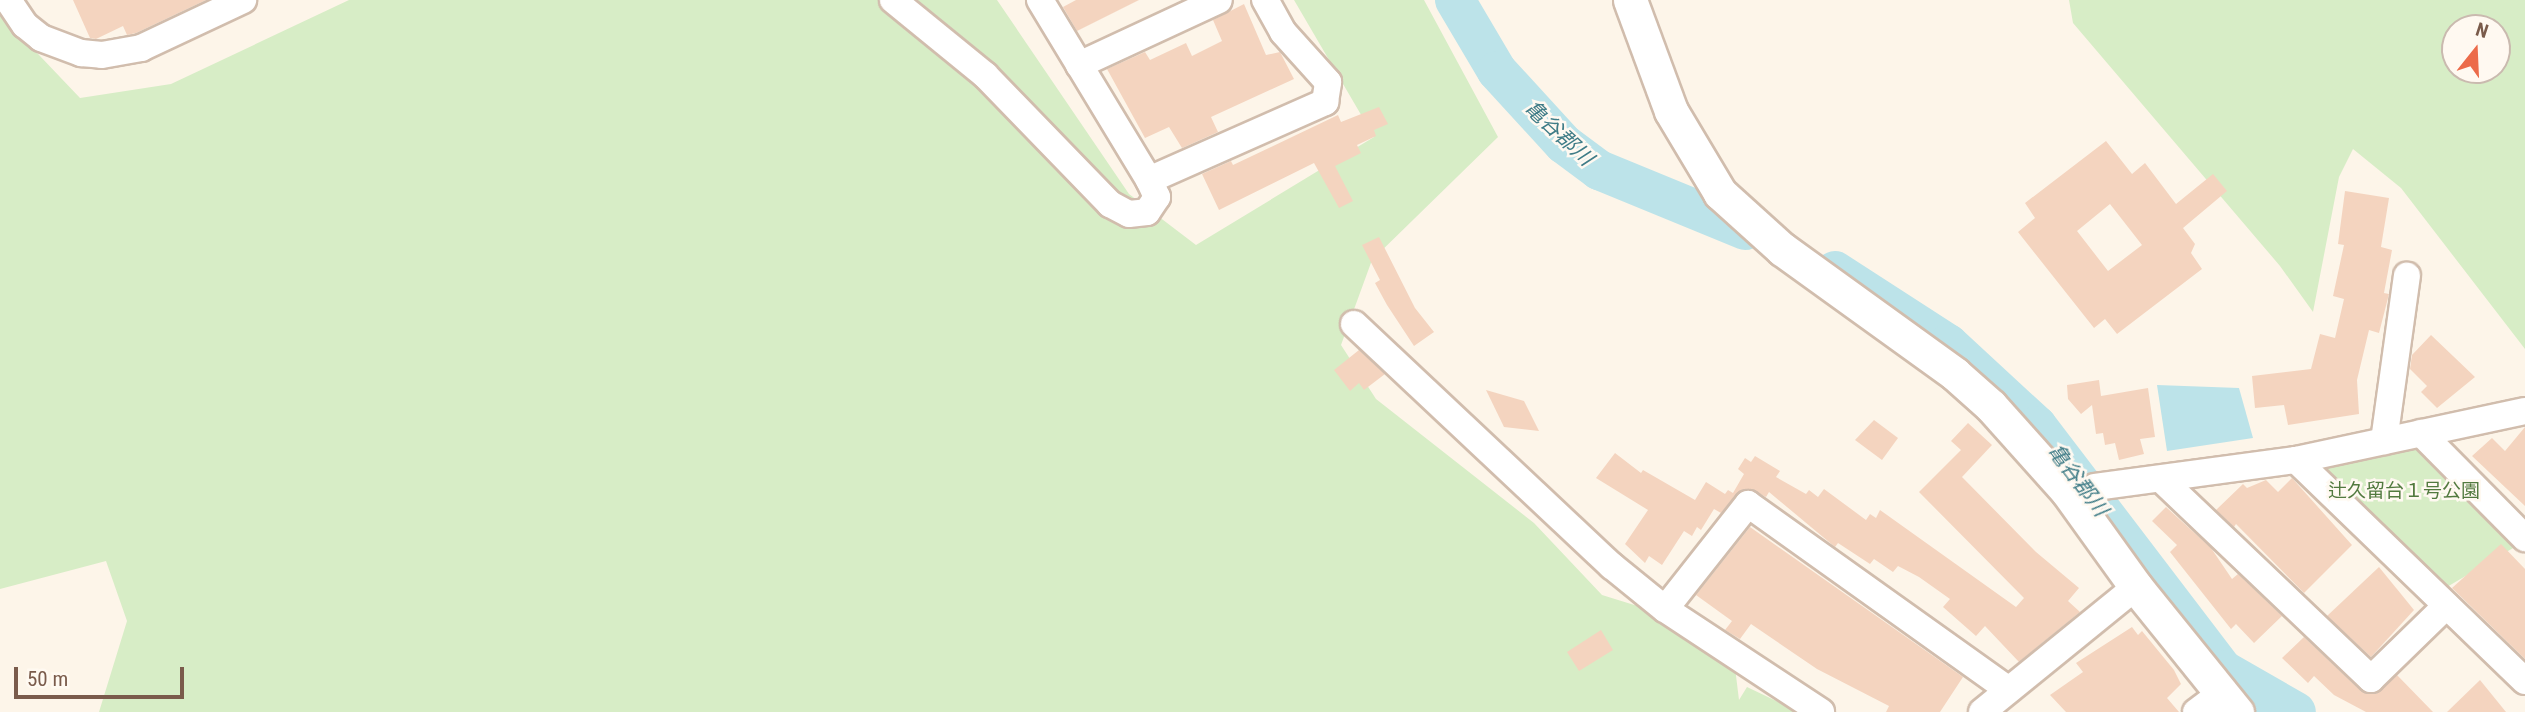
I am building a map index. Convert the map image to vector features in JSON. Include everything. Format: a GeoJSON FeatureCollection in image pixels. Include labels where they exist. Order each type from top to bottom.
{"type":"FeatureCollection","features":[{"type":"Feature","properties":{"kind":"street"},"geometry":{"type":"LineString","coordinates":[[8,0],[25,25],[41,38],[81,53],[102,55],[141,48],[243,0]]}},
{"type":"Feature","properties":{"kind":"street"},"geometry":{"type":"LineString","coordinates":[[893,0],[985,75],[1110,204],[1129,214],[1147,212],[1157,197],[1149,180],[1040,0]]}},
{"type":"Feature","properties":{"kind":"street"},"geometry":{"type":"LineString","coordinates":[[1079,65],[1219,0]]}},
{"type":"Feature","properties":{"kind":"street"},"geometry":{"type":"LineString","coordinates":[[1149,180],[1325,102],[1328,82],[1283,32],[1265,0]]}},
{"type":"Feature","properties":{"kind":"street"},"geometry":{"type":"LineString","coordinates":[[1630,0],[1671,111],[1720,194],[1831,287],[1955,374],[2027,443],[2081,489],[2136,587],[2218,706]]}},
{"type":"Feature","properties":{"kind":"street"},"geometry":{"type":"LineString","coordinates":[[2384,441],[2407,276]]}},
{"type":"Feature","properties":{"kind":"street"},"geometry":{"type":"LineString","coordinates":[[1354,324],[1527,489],[1665,609],[1821,712]]}},
{"type":"Feature","properties":{"kind":"street"},"geometry":{"type":"LineString","coordinates":[[2081,489],[2296,460],[2525,411]]}},
{"type":"Feature","properties":{"kind":"street"},"geometry":{"type":"LineString","coordinates":[[2421,433],[2525,538]]}},
{"type":"Feature","properties":{"kind":"street"},"geometry":{"type":"LineString","coordinates":[[2296,460],[2525,681]]}},
{"type":"Feature","properties":{"kind":"street"},"geometry":{"type":"LineString","coordinates":[[2161,479],[2371,679],[2446,606]]}},
{"type":"Feature","properties":{"kind":"street"},"geometry":{"type":"LineString","coordinates":[[1665,609],[1748,504],[2008,690]]}},
{"type":"Feature","properties":{"kind":"street"},"geometry":{"type":"LineString","coordinates":[[1982,712],[2136,587]]}},
{"type":"Feature","properties":{"kind":"green space"},"geometry":{"type":"Polygon","coordinates":[[[349,0],[997,0],[1129,194],[1196,245],[1374,137],[1294,0],[1424,0],[1498,137],[1372,260],[1341,345],[1376,399],[1534,523],[1602,595],[1731,635],[1739,700],[1747,687],[1799,712],[99,712],[127,621],[106,561],[0,589],[0,14],[80,98],[171,84],[349,0]]]}},
{"type":"Feature","properties":{"kind":"green space"},"geometry":{"type":"Polygon","coordinates":[[[2069,0],[2525,0],[2525,349],[2401,188],[2353,149],[2339,177],[2313,312],[2280,266],[2073,23],[2069,0]]]}},
{"type":"Feature","properties":{"kind":"green space","name":"辻久留台１号公園"},"geometry":{"type":"Polygon","coordinates":[[[2421,433],[2525,541],[2435,594],[2296,460],[2421,433]]]}},
{"type":"Feature","properties":{"kind":"water"},"geometry":{"type":"Polygon","coordinates":[[[2157,385],[2239,388],[2253,438],[2167,451],[2157,385]]]}},
{"type":"Feature","properties":{"kind":"building"},"geometry":{"type":"Polygon","coordinates":[[[73,0],[206,0],[136,33],[127,35],[123,26],[96,39],[90,38],[73,0]]]}},
{"type":"Feature","properties":{"kind":"building"},"geometry":{"type":"Polygon","coordinates":[[[1076,0],[1139,0],[1077,31],[1063,7],[1076,0]]]}},
{"type":"Feature","properties":{"kind":"building"},"geometry":{"type":"Polygon","coordinates":[[[1244,4],[1266,55],[1280,52],[1294,79],[1211,117],[1218,132],[1182,148],[1169,127],[1145,138],[1107,69],[1145,52],[1150,60],[1186,43],[1192,56],[1222,41],[1213,20],[1244,4]]]}},
{"type":"Feature","properties":{"kind":"building"},"geometry":{"type":"Polygon","coordinates":[[[1379,107],[1388,124],[1374,130],[1376,136],[1357,145],[1361,153],[1335,166],[1353,201],[1339,208],[1314,163],[1219,210],[1202,174],[1231,161],[1233,165],[1338,115],[1341,122],[1379,107]]]}},
{"type":"Feature","properties":{"kind":"building"},"geometry":{"type":"Polygon","coordinates":[[[2106,141],[2132,174],[2145,163],[2176,204],[2213,174],[2227,191],[2183,228],[2195,244],[2191,253],[2202,269],[2117,334],[2105,319],[2094,328],[2018,232],[2035,218],[2025,203],[2106,141]],[[2110,204],[2077,231],[2108,271],[2142,245],[2110,204]]]}},
{"type":"Feature","properties":{"kind":"building"},"geometry":{"type":"Polygon","coordinates":[[[2345,191],[2389,198],[2381,247],[2392,250],[2384,293],[2389,294],[2379,333],[2369,330],[2357,380],[2359,414],[2288,425],[2284,405],[2255,408],[2252,376],[2311,369],[2320,334],[2335,338],[2344,299],[2333,296],[2344,245],[2338,244],[2345,191]]]}},
{"type":"Feature","properties":{"kind":"building"},"geometry":{"type":"Polygon","coordinates":[[[1379,237],[1415,308],[1434,332],[1414,346],[1375,283],[1380,280],[1362,245],[1379,237]]]}},
{"type":"Feature","properties":{"kind":"building"},"geometry":{"type":"Polygon","coordinates":[[[2431,335],[2475,377],[2437,408],[2421,392],[2427,386],[2410,369],[2412,355],[2431,335]]]}},
{"type":"Feature","properties":{"kind":"building"},"geometry":{"type":"Polygon","coordinates":[[[1359,350],[1385,374],[1364,390],[1359,383],[1350,391],[1334,370],[1359,350]]]}},
{"type":"Feature","properties":{"kind":"building"},"geometry":{"type":"Polygon","coordinates":[[[2099,380],[2101,396],[2148,388],[2155,437],[2140,439],[2144,454],[2119,460],[2115,443],[2105,445],[2103,433],[2096,434],[2092,405],[2081,414],[2068,399],[2067,385],[2099,380]]]}},
{"type":"Feature","properties":{"kind":"building"},"geometry":{"type":"Polygon","coordinates":[[[1486,390],[1524,401],[1539,431],[1504,427],[1486,390]]]}},
{"type":"Feature","properties":{"kind":"building"},"geometry":{"type":"Polygon","coordinates":[[[1874,420],[1898,438],[1882,460],[1855,440],[1874,420]]]}},
{"type":"Feature","properties":{"kind":"building"},"geometry":{"type":"Polygon","coordinates":[[[1968,423],[1992,445],[1962,477],[2036,552],[2079,588],[2068,601],[2080,612],[2019,662],[1985,626],[1976,636],[1943,607],[1950,599],[1919,577],[1898,566],[1893,572],[1874,559],[1870,564],[1838,543],[1835,547],[1769,492],[1766,497],[1750,489],[1741,490],[1721,513],[1714,509],[1701,530],[1697,527],[1692,536],[1684,531],[1662,565],[1649,556],[1645,563],[1625,544],[1648,510],[1596,478],[1615,453],[1641,473],[1643,470],[1695,500],[1706,482],[1725,494],[1728,490],[1733,493],[1744,474],[1738,469],[1745,458],[1751,462],[1755,456],[1780,471],[1776,477],[1806,494],[1809,490],[1818,497],[1824,489],[1866,520],[1870,514],[1876,518],[1880,510],[2016,607],[2024,598],[1919,492],[1961,450],[1951,441],[1968,423]]]}},
{"type":"Feature","properties":{"kind":"building"},"geometry":{"type":"Polygon","coordinates":[[[2525,427],[2525,506],[2472,456],[2492,438],[2505,451],[2525,427]]]}},
{"type":"Feature","properties":{"kind":"building"},"geometry":{"type":"Polygon","coordinates":[[[2292,478],[2352,545],[2304,593],[2236,524],[2234,527],[2216,510],[2243,484],[2247,488],[2266,480],[2278,492],[2292,478]]]}},
{"type":"Feature","properties":{"kind":"building"},"geometry":{"type":"Polygon","coordinates":[[[2166,507],[2211,548],[2232,579],[2238,574],[2282,616],[2254,643],[2236,624],[2231,629],[2170,552],[2177,545],[2152,521],[2166,507]]]}},
{"type":"Feature","properties":{"kind":"building"},"geometry":{"type":"Polygon","coordinates":[[[1750,527],[1963,677],[1940,712],[1886,712],[1889,706],[1817,669],[1751,624],[1740,639],[1725,630],[1732,621],[1696,595],[1750,527]]]}},
{"type":"Feature","properties":{"kind":"building"},"geometry":{"type":"Polygon","coordinates":[[[2501,544],[2525,569],[2525,659],[2452,588],[2501,544]]]}},
{"type":"Feature","properties":{"kind":"building"},"geometry":{"type":"Polygon","coordinates":[[[2379,567],[2414,610],[2371,657],[2327,616],[2379,567]]]}},
{"type":"Feature","properties":{"kind":"building"},"geometry":{"type":"Polygon","coordinates":[[[2132,627],[2138,635],[2142,631],[2174,670],[2181,684],[2167,698],[2179,712],[2066,712],[2050,695],[2083,672],[2076,663],[2132,627]]]}},
{"type":"Feature","properties":{"kind":"building"},"geometry":{"type":"Polygon","coordinates":[[[1601,630],[1613,650],[1579,671],[1567,652],[1601,630]]]}},
{"type":"Feature","properties":{"kind":"building"},"geometry":{"type":"Polygon","coordinates":[[[2304,637],[2361,691],[2376,694],[2397,675],[2433,712],[2366,712],[2334,695],[2314,676],[2308,683],[2282,658],[2304,637]]]}},
{"type":"Feature","properties":{"kind":"building"},"geometry":{"type":"Polygon","coordinates":[[[2480,680],[2506,712],[2447,712],[2480,680]]]}},
{"type":"Feature","properties":{"kind":"waterway","name":"亀谷郡川"},"geometry":{"type":"LineString","coordinates":[[1455,0],[1497,71],[1564,144],[1599,170],[1745,230]]}},
{"type":"Feature","properties":{"kind":"waterway","name":"亀谷郡川"},"geometry":{"type":"LineString","coordinates":[[1835,271],[1948,344],[2037,426],[2223,670],[2296,712]]}}]}
